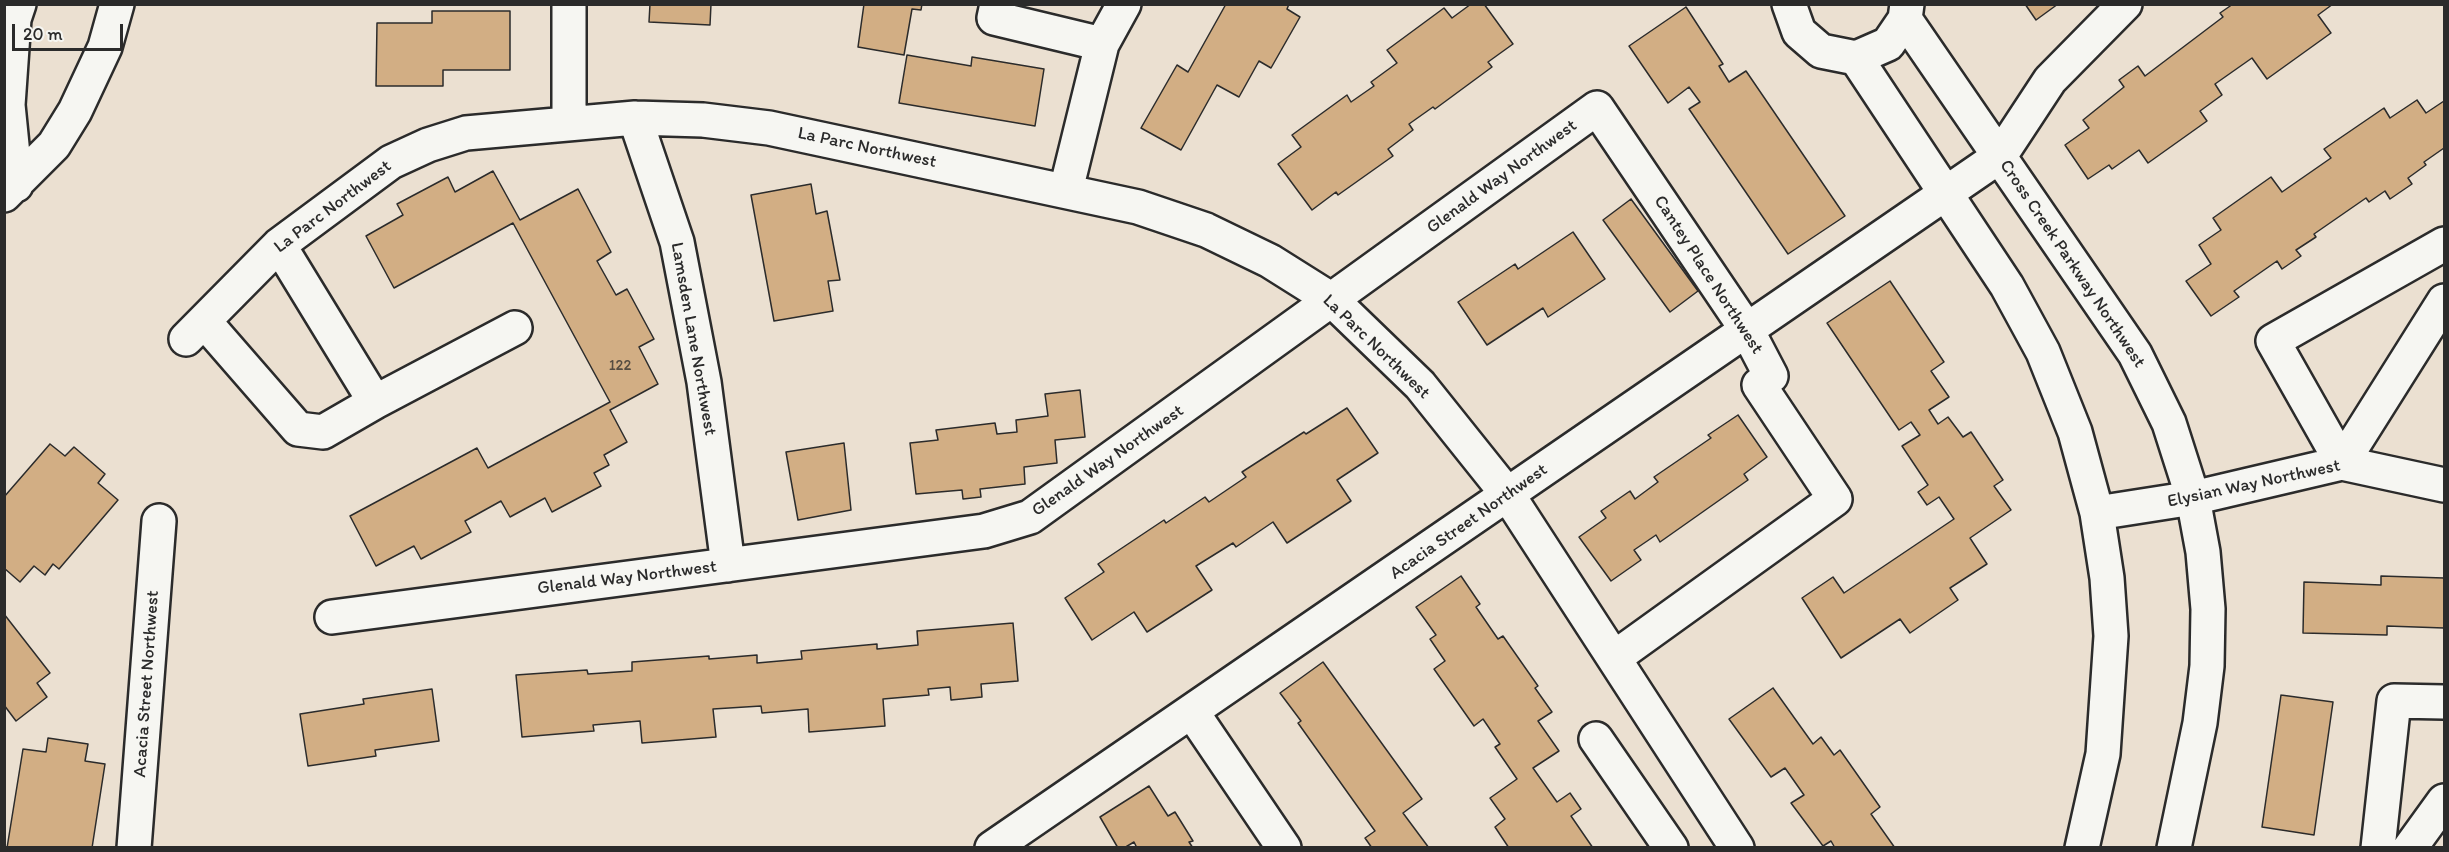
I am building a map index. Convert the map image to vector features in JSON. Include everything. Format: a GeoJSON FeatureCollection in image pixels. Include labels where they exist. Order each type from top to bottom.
{"type":"FeatureCollection","features":[{"type":"Feature","properties":{"kind":"street"},"geometry":{"type":"LineString","coordinates":[[10,190],[8,105],[14,19],[19,4]]}},
{"type":"Feature","properties":{"kind":"street"},"geometry":{"type":"LineString","coordinates":[[10,190],[54,145],[75,111],[105,47],[117,4]]}},
{"type":"Feature","properties":{"kind":"street"},"geometry":{"type":"LineString","coordinates":[[569,4],[569,123]]}},
{"type":"Feature","properties":{"kind":"street"},"geometry":{"type":"LineString","coordinates":[[997,4],[994,18],[1102,44]]}},
{"type":"Feature","properties":{"kind":"street"},"geometry":{"type":"LineString","coordinates":[[1066,190],[1102,44],[1124,4]]}},
{"type":"Feature","properties":{"kind":"street"},"geometry":{"type":"LineString","coordinates":[[1789,4],[1798,32],[1821,51],[1856,58],[1888,44],[1906,12]]}},
{"type":"Feature","properties":{"kind":"street"},"geometry":{"type":"LineString","coordinates":[[2000,156],[2050,80],[2125,4]]}},
{"type":"Feature","properties":{"kind":"street","name":"Cross Creek Parkway Northwest"},"geometry":{"type":"LineString","coordinates":[[1906,12],[2000,156],[2135,354],[2169,423],[2193,498],[2203,552],[2208,609],[2207,666],[2200,723],[2174,848]]}},
{"type":"Feature","properties":{"kind":"street"},"geometry":{"type":"LineString","coordinates":[[1856,58],[2007,286],[2043,352],[2075,432],[2097,513],[2107,578],[2111,636],[2103,754],[2082,848]]}},
{"type":"Feature","properties":{"kind":"street","name":"Glenald Way Northwest"},"geometry":{"type":"LineString","coordinates":[[332,617],[984,531],[1030,517],[1597,108],[1607,123]]}},
{"type":"Feature","properties":{"kind":"street","name":"La Parc Northwest"},"geometry":{"type":"LineString","coordinates":[[375,402],[323,432],[298,429],[195,330],[279,245],[391,162],[428,145],[466,133],[569,123],[635,118],[703,120],[768,128],[1066,190],[1138,207],[1206,230],[1270,261],[1332,300],[1420,385],[1508,495]]}},
{"type":"Feature","properties":{"kind":"street","name":"Lamsden Lane Northwest"},"geometry":{"type":"LineString","coordinates":[[635,118],[676,242],[704,382],[728,565]]}},
{"type":"Feature","properties":{"kind":"street","name":"Cantey Place Northwest"},"geometry":{"type":"LineString","coordinates":[[1607,123],[1747,330],[1771,376],[1759,385],[1835,499],[1614,658]]}},
{"type":"Feature","properties":{"kind":"street","name":"Acacia Street Northwest"},"geometry":{"type":"LineString","coordinates":[[992,848],[2000,156]]}},
{"type":"Feature","properties":{"kind":"street"},"geometry":{"type":"LineString","coordinates":[[2445,244],[2273,341],[2342,463],[2445,301]]}},
{"type":"Feature","properties":{"kind":"street"},"geometry":{"type":"LineString","coordinates":[[279,245],[375,402],[515,328]]}},
{"type":"Feature","properties":{"kind":"street","name":"Elysian Way Northwest"},"geometry":{"type":"LineString","coordinates":[[2097,513],[2193,498],[2342,463],[2445,485]]}},
{"type":"Feature","properties":{"kind":"street"},"geometry":{"type":"LineString","coordinates":[[1508,495],[1737,848]]}},
{"type":"Feature","properties":{"kind":"street","name":"Acacia Street Northwest"},"geometry":{"type":"LineString","coordinates":[[134,848],[159,521]]}},
{"type":"Feature","properties":{"kind":"street"},"geometry":{"type":"LineString","coordinates":[[2378,848],[2394,701],[2445,702]]}},
{"type":"Feature","properties":{"kind":"street"},"geometry":{"type":"LineString","coordinates":[[1192,712],[1284,848]]}},
{"type":"Feature","properties":{"kind":"street"},"geometry":{"type":"LineString","coordinates":[[1596,739],[1671,848]]}},
{"type":"Feature","properties":{"kind":"street"},"geometry":{"type":"LineString","coordinates":[[2410,848],[2445,801]]}},
{"type":"Feature","properties":{"kind":"building"},"geometry":{"type":"Polygon","coordinates":[[[650,4],[711,4],[710,25],[649,22],[650,4]]]}},
{"type":"Feature","properties":{"kind":"building"},"geometry":{"type":"Polygon","coordinates":[[[864,4],[922,4],[921,10],[912,9],[904,55],[858,47],[864,4]]]}},
{"type":"Feature","properties":{"kind":"building"},"geometry":{"type":"Polygon","coordinates":[[[1226,4],[1289,4],[1287,9],[1300,17],[1271,68],[1259,61],[1239,97],[1217,85],[1181,150],[1141,128],[1177,65],[1188,72],[1226,4]]]}},
{"type":"Feature","properties":{"kind":"building"},"geometry":{"type":"Polygon","coordinates":[[[1471,4],[1484,4],[1513,44],[1488,62],[1492,67],[1435,109],[1433,107],[1409,124],[1413,130],[1388,149],[1393,156],[1338,195],[1336,192],[1312,210],[1278,164],[1301,147],[1292,135],[1347,95],[1351,102],[1374,86],[1371,82],[1397,63],[1387,50],[1444,8],[1452,18],[1471,4]]]}},
{"type":"Feature","properties":{"kind":"building"},"geometry":{"type":"Polygon","coordinates":[[[2025,4],[2058,4],[2036,20],[2025,4]]]}},
{"type":"Feature","properties":{"kind":"building"},"geometry":{"type":"Polygon","coordinates":[[[2233,4],[2333,4],[2318,15],[2331,33],[2267,79],[2252,58],[2215,84],[2222,95],[2200,111],[2207,121],[2148,163],[2139,150],[2112,169],[2109,165],[2088,179],[2065,145],[2089,128],[2083,120],[2124,87],[2119,80],[2138,66],[2145,76],[2223,17],[2220,13],[2233,4]]]}},
{"type":"Feature","properties":{"kind":"building"},"geometry":{"type":"Polygon","coordinates":[[[1686,7],[1723,64],[1719,66],[1729,82],[1746,71],[1845,216],[1788,254],[1689,109],[1700,102],[1689,87],[1668,103],[1629,46],[1686,7]]]}},
{"type":"Feature","properties":{"kind":"building"},"geometry":{"type":"Polygon","coordinates":[[[432,11],[510,11],[510,70],[443,70],[443,86],[376,86],[377,23],[432,23],[432,11]]]}},
{"type":"Feature","properties":{"kind":"building"},"geometry":{"type":"Polygon","coordinates":[[[907,55],[971,66],[972,57],[1044,69],[1035,126],[899,103],[907,55]]]}},
{"type":"Feature","properties":{"kind":"building"},"geometry":{"type":"Polygon","coordinates":[[[2417,100],[2426,113],[2444,101],[2444,148],[2424,162],[2426,165],[2408,178],[2412,184],[2390,199],[2385,191],[2369,202],[2366,198],[2314,234],[2316,237],[2296,250],[2301,256],[2282,269],[2277,261],[2234,291],[2239,297],[2211,316],[2186,281],[2211,264],[2199,245],[2221,230],[2213,218],[2271,177],[2282,192],[2331,158],[2324,149],[2384,108],[2390,118],[2417,100]]]}},
{"type":"Feature","properties":{"kind":"building"},"geometry":{"type":"Polygon","coordinates":[[[493,171],[520,220],[578,189],[611,252],[597,261],[616,295],[627,289],[654,339],[639,347],[658,384],[610,410],[627,442],[604,455],[609,465],[594,473],[601,486],[552,512],[545,498],[510,517],[501,501],[465,521],[471,532],[421,559],[414,546],[376,566],[350,516],[477,448],[488,468],[610,402],[513,223],[394,288],[366,236],[403,215],[397,204],[448,177],[455,192],[493,171]]]}},
{"type":"Feature","properties":{"kind":"building"},"geometry":{"type":"Polygon","coordinates":[[[811,184],[816,214],[827,211],[840,280],[828,281],[833,311],[774,321],[751,195],[811,184]]]}},
{"type":"Feature","properties":{"kind":"building"},"geometry":{"type":"Polygon","coordinates":[[[1631,199],[1698,291],[1670,312],[1603,220],[1631,199]]]}},
{"type":"Feature","properties":{"kind":"building"},"geometry":{"type":"Polygon","coordinates":[[[1573,232],[1605,279],[1548,317],[1543,308],[1487,345],[1458,302],[1515,264],[1518,269],[1573,232]]]}},
{"type":"Feature","properties":{"kind":"building"},"geometry":{"type":"Polygon","coordinates":[[[1890,281],[1944,362],[1931,371],[1949,397],[1929,410],[1938,424],[1948,417],[1963,437],[1971,432],[2003,480],[1994,486],[2011,510],[1970,538],[1987,564],[1950,588],[1958,600],[1910,633],[1900,619],[1841,658],[1802,598],[1833,577],[1844,593],[1954,519],[1939,497],[1927,505],[1918,492],[1928,485],[1902,446],[1920,435],[1911,422],[1899,430],[1827,323],[1890,281]]]}},
{"type":"Feature","properties":{"kind":"building"},"geometry":{"type":"Polygon","coordinates":[[[1080,390],[1085,437],[1055,440],[1057,463],[1024,467],[1025,484],[980,489],[981,497],[963,499],[962,490],[916,494],[910,443],[938,440],[936,430],[995,423],[997,434],[1017,432],[1016,420],[1048,416],[1045,394],[1080,390]]]}},
{"type":"Feature","properties":{"kind":"building"},"geometry":{"type":"Polygon","coordinates":[[[1347,408],[1378,453],[1337,480],[1351,501],[1287,543],[1273,522],[1236,547],[1233,543],[1196,566],[1212,590],[1147,632],[1134,612],[1092,640],[1065,598],[1104,572],[1098,564],[1164,520],[1166,523],[1205,497],[1209,502],[1246,477],[1242,472],[1304,432],[1306,434],[1347,408]]]}},
{"type":"Feature","properties":{"kind":"building"},"geometry":{"type":"Polygon","coordinates":[[[1738,415],[1767,457],[1744,474],[1748,480],[1660,542],[1656,535],[1634,550],[1641,560],[1611,581],[1579,537],[1606,518],[1601,511],[1630,491],[1635,499],[1658,482],[1654,477],[1711,438],[1708,435],[1738,415]]]}},
{"type":"Feature","properties":{"kind":"building"},"geometry":{"type":"Polygon","coordinates":[[[844,443],[851,510],[798,520],[786,452],[844,443]]]}},
{"type":"Feature","properties":{"kind":"building"},"geometry":{"type":"Polygon","coordinates":[[[50,444],[65,456],[74,447],[105,474],[98,483],[118,500],[59,569],[53,564],[45,575],[34,566],[20,582],[4,568],[4,497],[50,444]]]}},
{"type":"Feature","properties":{"kind":"building"},"geometry":{"type":"Polygon","coordinates":[[[1461,576],[1480,604],[1476,607],[1498,639],[1503,636],[1538,686],[1535,688],[1552,712],[1538,721],[1559,751],[1533,768],[1557,802],[1570,793],[1581,809],[1571,816],[1593,848],[1509,848],[1495,827],[1505,819],[1490,798],[1517,779],[1495,747],[1500,744],[1483,719],[1474,726],[1434,669],[1445,661],[1430,639],[1436,635],[1416,607],[1461,576]]]}},
{"type":"Feature","properties":{"kind":"building"},"geometry":{"type":"Polygon","coordinates":[[[2381,576],[2444,578],[2444,628],[2387,626],[2387,635],[2303,633],[2304,582],[2381,585],[2381,576]]]}},
{"type":"Feature","properties":{"kind":"building"},"geometry":{"type":"Polygon","coordinates":[[[4,614],[50,673],[37,683],[47,697],[16,721],[4,705],[4,614]]]}},
{"type":"Feature","properties":{"kind":"building"},"geometry":{"type":"Polygon","coordinates":[[[1013,623],[1018,681],[981,684],[982,697],[951,700],[950,687],[928,689],[929,695],[883,699],[885,726],[809,732],[808,709],[762,713],[761,706],[713,709],[716,737],[642,743],[640,721],[593,725],[594,731],[522,737],[516,675],[587,670],[588,674],[632,671],[632,662],[709,656],[709,659],[757,655],[757,663],[802,659],[801,651],[877,644],[877,649],[918,645],[917,631],[1013,623]]]}},
{"type":"Feature","properties":{"kind":"building"},"geometry":{"type":"Polygon","coordinates":[[[1323,662],[1422,799],[1403,813],[1429,848],[1372,848],[1365,838],[1375,831],[1298,723],[1301,721],[1280,693],[1323,662]]]}},
{"type":"Feature","properties":{"kind":"building"},"geometry":{"type":"Polygon","coordinates":[[[1773,688],[1813,744],[1821,737],[1834,755],[1840,750],[1880,807],[1871,814],[1895,848],[1835,848],[1831,841],[1823,846],[1791,803],[1804,795],[1785,768],[1771,777],[1729,719],[1773,688]]]}},
{"type":"Feature","properties":{"kind":"building"},"geometry":{"type":"Polygon","coordinates":[[[432,689],[439,741],[375,750],[376,756],[308,766],[300,714],[364,704],[363,699],[432,689]]]}},
{"type":"Feature","properties":{"kind":"building"},"geometry":{"type":"Polygon","coordinates":[[[2281,695],[2333,702],[2314,835],[2262,827],[2281,695]]]}},
{"type":"Feature","properties":{"kind":"building"},"geometry":{"type":"Polygon","coordinates":[[[48,738],[88,744],[85,761],[105,764],[92,848],[7,848],[23,749],[46,752],[48,738]]]}},
{"type":"Feature","properties":{"kind":"building"},"geometry":{"type":"Polygon","coordinates":[[[1149,786],[1168,816],[1175,812],[1193,841],[1189,842],[1193,848],[1137,848],[1134,842],[1124,848],[1118,848],[1100,817],[1149,786]]]}}]}
